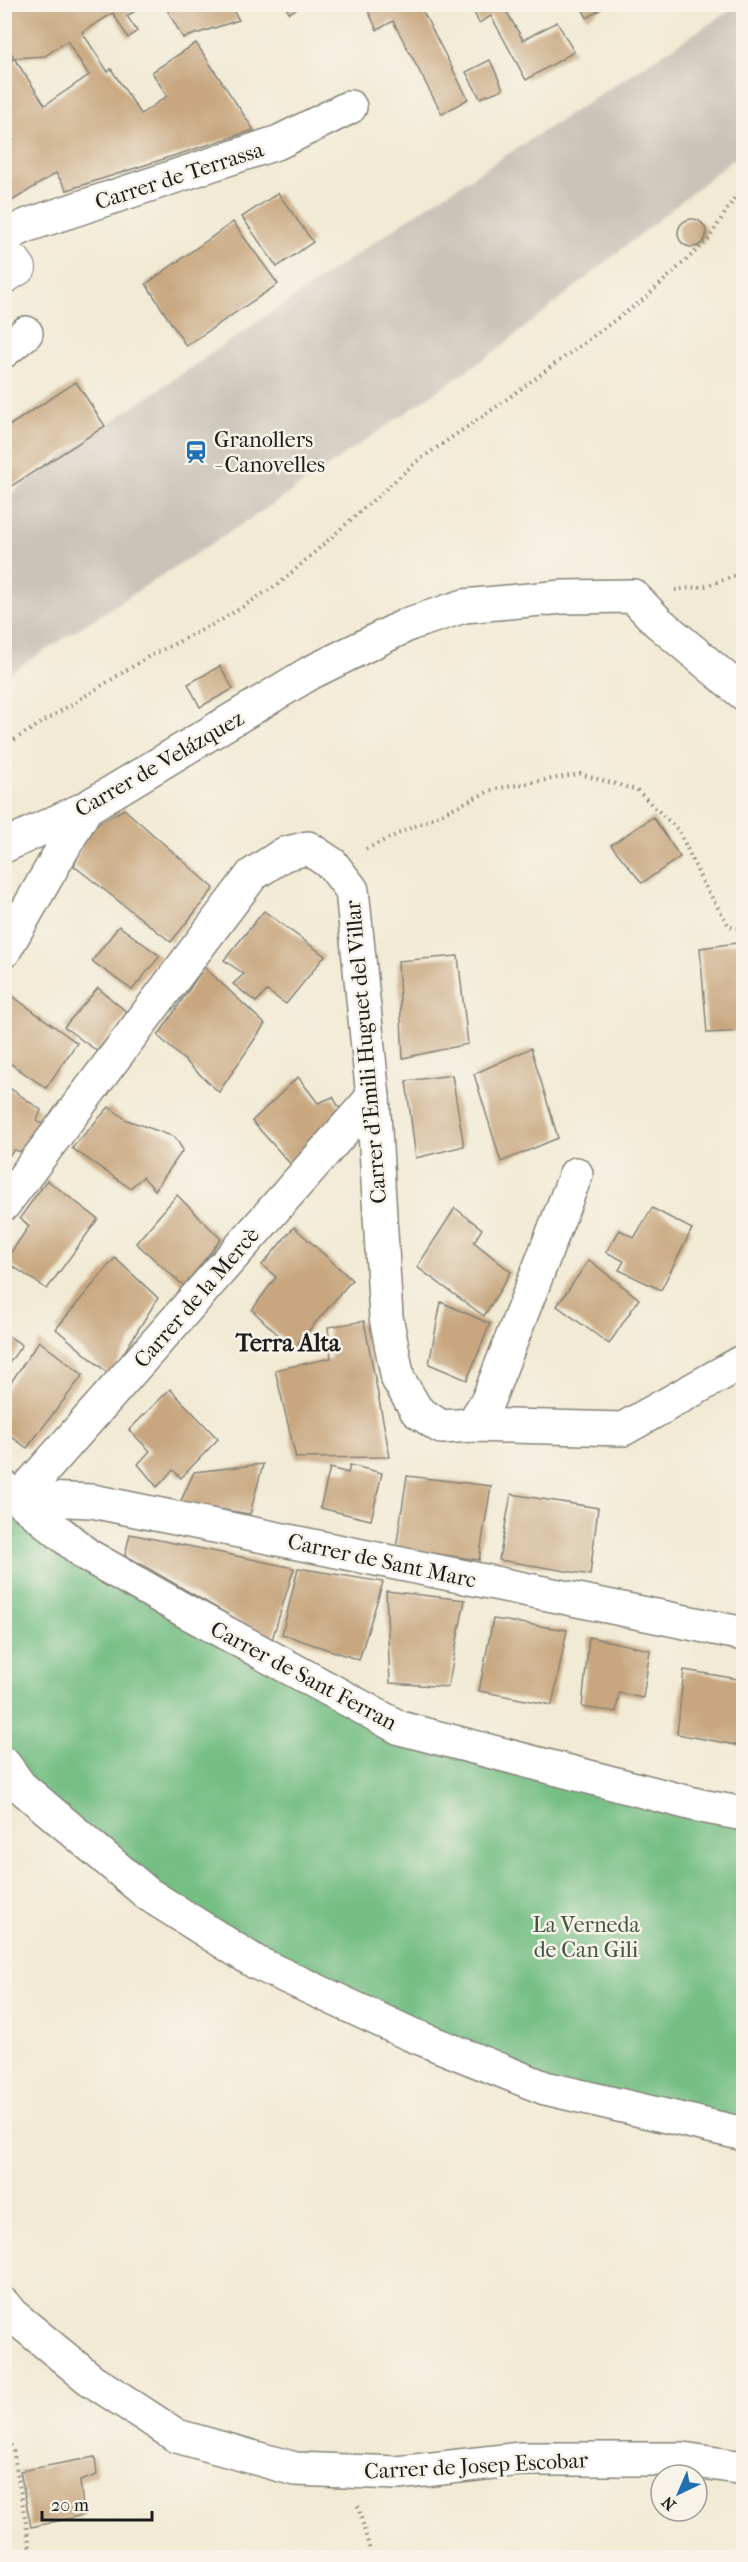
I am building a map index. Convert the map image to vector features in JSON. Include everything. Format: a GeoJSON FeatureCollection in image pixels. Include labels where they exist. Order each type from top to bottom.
{"type":"FeatureCollection","features":[{"type":"Feature","properties":{"kind":"street","name":"Carrer de Terrassa"},"geometry":{"type":"LineString","coordinates":[[4,236],[28,225],[279,142],[350,107]]}},
{"type":"Feature","properties":{"kind":"street"},"geometry":{"type":"LineString","coordinates":[[4,267],[15,261],[20,268],[4,278]]}},
{"type":"Feature","properties":{"kind":"street"},"geometry":{"type":"LineString","coordinates":[[633,596],[658,622],[744,694]]}},
{"type":"Feature","properties":{"kind":"street","name":"Carrer de Velázquez"},"geometry":{"type":"LineString","coordinates":[[4,846],[86,808],[310,673],[409,624],[464,606],[563,597],[633,596]]}},
{"type":"Feature","properties":{"kind":"street"},"geometry":{"type":"LineString","coordinates":[[4,951],[86,808]]}},
{"type":"Feature","properties":{"kind":"street","name":"Carrer d'Emili Huguet del Villar"},"geometry":{"type":"LineString","coordinates":[[4,1204],[252,875],[284,854],[308,848],[332,864],[352,890],[373,1097],[386,1317],[398,1378],[417,1411],[441,1427],[472,1425],[623,1429],[744,1361]]}},
{"type":"Feature","properties":{"kind":"street","name":"Carrer de la Mercè"},"geometry":{"type":"LineString","coordinates":[[12,1493],[373,1097]]}},
{"type":"Feature","properties":{"kind":"street"},"geometry":{"type":"LineString","coordinates":[[472,1425],[488,1400],[576,1174]]}},
{"type":"Feature","properties":{"kind":"street","name":"Carrer de Sant Marc"},"geometry":{"type":"LineString","coordinates":[[12,1493],[92,1501],[744,1634]]}},
{"type":"Feature","properties":{"kind":"street","name":"Carrer de Sant Ferran"},"geometry":{"type":"LineString","coordinates":[[12,1493],[87,1554],[189,1613],[400,1728],[700,1806],[744,1814]]}},
{"type":"Feature","properties":{"kind":"street"},"geometry":{"type":"LineString","coordinates":[[4,1764],[20,1786],[148,1894],[256,1963],[410,2034],[545,2088],[744,2134]]}},
{"type":"Feature","properties":{"kind":"street","name":"Carrer de Josep Escobar"},"geometry":{"type":"LineString","coordinates":[[7,2314],[90,2379],[177,2436],[296,2469],[398,2473],[520,2459],[683,2459],[744,2468]]}},
{"type":"Feature","properties":{"kind":"path"},"geometry":{"type":"LineString","coordinates":[[4,746],[148,657],[220,621],[280,583],[416,462],[644,299],[708,240],[744,183]]}},
{"type":"Feature","properties":{"kind":"path"},"geometry":{"type":"LineString","coordinates":[[633,596],[705,586],[744,573]]}},
{"type":"Feature","properties":{"kind":"path"},"geometry":{"type":"LineString","coordinates":[[332,864],[406,833],[494,789],[580,774],[638,790],[679,831],[702,881],[729,926],[744,931]]}},
{"type":"Feature","properties":{"kind":"path"},"geometry":{"type":"LineString","coordinates":[[4,2435],[13,2449],[32,2558]]}},
{"type":"Feature","properties":{"kind":"path"},"geometry":{"type":"LineString","coordinates":[[348,2471],[372,2558]]}},
{"type":"Feature","properties":{"kind":"shaded area"},"geometry":{"type":"Polygon","coordinates":[[[740,4],[744,5],[743,151],[498,349],[276,502],[5,676],[5,498],[105,426],[432,203],[740,4]]]}},
{"type":"Feature","properties":{"kind":"green space","name":"La Verneda de Can Gili"},"geometry":{"type":"Polygon","coordinates":[[[4,1489],[400,1728],[743,1816],[743,2134],[545,2088],[257,1963],[5,1764],[4,1489]]]}},
{"type":"Feature","properties":{"kind":"building"},"geometry":{"type":"Polygon","coordinates":[[[4,4],[155,4],[155,6],[141,7],[127,16],[137,31],[128,38],[113,13],[82,32],[108,72],[111,69],[141,114],[167,96],[152,72],[196,43],[254,130],[67,190],[56,173],[12,201],[4,189],[4,147],[14,140],[4,125],[4,87],[9,83],[4,76],[4,69],[14,58],[4,42],[4,4]],[[67,41],[45,56],[14,58],[45,105],[89,75],[67,41]]]}},
{"type":"Feature","properties":{"kind":"building"},"geometry":{"type":"Polygon","coordinates":[[[164,4],[229,4],[239,20],[183,38],[164,4]]]}},
{"type":"Feature","properties":{"kind":"building"},"geometry":{"type":"Polygon","coordinates":[[[284,4],[306,4],[289,13],[284,4]]]}},
{"type":"Feature","properties":{"kind":"building"},"geometry":{"type":"Polygon","coordinates":[[[365,4],[419,4],[468,99],[442,114],[393,21],[377,30],[365,4]]]}},
{"type":"Feature","properties":{"kind":"building"},"geometry":{"type":"Polygon","coordinates":[[[470,4],[502,4],[523,40],[557,22],[574,52],[526,80],[491,16],[479,23],[470,4]]]}},
{"type":"Feature","properties":{"kind":"building"},"geometry":{"type":"Polygon","coordinates":[[[580,4],[609,4],[587,18],[580,4]]]}},
{"type":"Feature","properties":{"kind":"building"},"geometry":{"type":"Polygon","coordinates":[[[490,60],[503,89],[480,98],[466,72],[490,60]]]}},
{"type":"Feature","properties":{"kind":"building"},"geometry":{"type":"Polygon","coordinates":[[[278,193],[313,242],[277,267],[242,217],[278,193]]]}},
{"type":"Feature","properties":{"kind":"building"},"geometry":{"type":"Polygon","coordinates":[[[692,219],[702,223],[706,233],[702,243],[692,247],[682,243],[678,233],[682,223],[692,219]]]}},
{"type":"Feature","properties":{"kind":"building"},"geometry":{"type":"Polygon","coordinates":[[[233,222],[278,284],[186,346],[146,284],[233,222]]]}},
{"type":"Feature","properties":{"kind":"building"},"geometry":{"type":"Polygon","coordinates":[[[76,382],[105,426],[4,491],[4,429],[76,382]]]}},
{"type":"Feature","properties":{"kind":"building"},"geometry":{"type":"Polygon","coordinates":[[[220,666],[233,689],[200,707],[188,684],[220,666]]]}},
{"type":"Feature","properties":{"kind":"building"},"geometry":{"type":"Polygon","coordinates":[[[124,809],[214,888],[171,942],[74,866],[88,829],[124,809]]]}},
{"type":"Feature","properties":{"kind":"building"},"geometry":{"type":"Polygon","coordinates":[[[653,817],[680,857],[642,883],[611,845],[653,817]]]}},
{"type":"Feature","properties":{"kind":"building"},"geometry":{"type":"Polygon","coordinates":[[[264,911],[325,956],[286,1004],[267,991],[256,1002],[233,984],[244,974],[224,960],[264,911]]]}},
{"type":"Feature","properties":{"kind":"building"},"geometry":{"type":"Polygon","coordinates":[[[119,926],[160,956],[132,990],[92,961],[119,926]]]}},
{"type":"Feature","properties":{"kind":"building"},"geometry":{"type":"Polygon","coordinates":[[[744,942],[744,1031],[707,1033],[700,948],[744,942]]]}},
{"type":"Feature","properties":{"kind":"building"},"geometry":{"type":"Polygon","coordinates":[[[458,956],[468,1044],[403,1058],[398,961],[458,956]]]}},
{"type":"Feature","properties":{"kind":"building"},"geometry":{"type":"Polygon","coordinates":[[[204,967],[265,1024],[219,1092],[158,1036],[204,967]]]}},
{"type":"Feature","properties":{"kind":"building"},"geometry":{"type":"Polygon","coordinates":[[[98,988],[128,1013],[97,1051],[64,1027],[98,988]]]}},
{"type":"Feature","properties":{"kind":"building"},"geometry":{"type":"Polygon","coordinates":[[[4,990],[77,1043],[46,1088],[4,1059],[4,990]]]}},
{"type":"Feature","properties":{"kind":"building"},"geometry":{"type":"Polygon","coordinates":[[[531,1048],[558,1138],[501,1162],[474,1074],[531,1048]]]}},
{"type":"Feature","properties":{"kind":"building"},"geometry":{"type":"Polygon","coordinates":[[[452,1075],[464,1146],[416,1158],[406,1081],[452,1075]]]}},
{"type":"Feature","properties":{"kind":"building"},"geometry":{"type":"Polygon","coordinates":[[[298,1077],[318,1103],[333,1097],[344,1116],[296,1170],[252,1121],[298,1077]]]}},
{"type":"Feature","properties":{"kind":"building"},"geometry":{"type":"Polygon","coordinates":[[[4,1084],[41,1110],[37,1121],[47,1128],[28,1153],[14,1150],[4,1162],[4,1084]]]}},
{"type":"Feature","properties":{"kind":"building"},"geometry":{"type":"Polygon","coordinates":[[[109,1107],[127,1120],[175,1137],[183,1150],[155,1190],[143,1177],[130,1188],[72,1148],[109,1107]]]}},
{"type":"Feature","properties":{"kind":"building"},"geometry":{"type":"Polygon","coordinates":[[[47,1180],[98,1219],[47,1289],[5,1261],[29,1226],[20,1218],[47,1180]]]}},
{"type":"Feature","properties":{"kind":"building"},"geometry":{"type":"Polygon","coordinates":[[[177,1195],[221,1239],[184,1286],[136,1243],[177,1195]]]}},
{"type":"Feature","properties":{"kind":"building"},"geometry":{"type":"Polygon","coordinates":[[[455,1208],[482,1229],[474,1242],[511,1272],[484,1316],[417,1267],[455,1208]]]}},
{"type":"Feature","properties":{"kind":"building"},"geometry":{"type":"Polygon","coordinates":[[[652,1208],[692,1229],[661,1290],[619,1270],[624,1261],[606,1252],[620,1230],[634,1238],[652,1208]]]}},
{"type":"Feature","properties":{"kind":"building"},"geometry":{"type":"Polygon","coordinates":[[[294,1227],[352,1280],[293,1349],[252,1310],[276,1277],[262,1265],[294,1227]]]}},
{"type":"Feature","properties":{"kind":"building"},"geometry":{"type":"Polygon","coordinates":[[[115,1258],[158,1298],[110,1375],[56,1329],[115,1258]]]}},
{"type":"Feature","properties":{"kind":"building"},"geometry":{"type":"Polygon","coordinates":[[[589,1260],[639,1299],[609,1344],[557,1306],[589,1260]]]}},
{"type":"Feature","properties":{"kind":"building"},"geometry":{"type":"Polygon","coordinates":[[[441,1302],[490,1324],[467,1380],[429,1364],[441,1302]]]}},
{"type":"Feature","properties":{"kind":"building"},"geometry":{"type":"Polygon","coordinates":[[[364,1321],[390,1457],[296,1458],[275,1370],[331,1358],[328,1327],[364,1321]]]}},
{"type":"Feature","properties":{"kind":"building"},"geometry":{"type":"Polygon","coordinates":[[[4,1333],[22,1345],[4,1370],[4,1333]]]}},
{"type":"Feature","properties":{"kind":"building"},"geometry":{"type":"Polygon","coordinates":[[[39,1341],[83,1375],[27,1448],[5,1432],[5,1391],[39,1341]]]}},
{"type":"Feature","properties":{"kind":"building"},"geometry":{"type":"Polygon","coordinates":[[[170,1389],[218,1439],[181,1478],[173,1470],[157,1487],[138,1464],[150,1451],[129,1430],[170,1389]]]}},
{"type":"Feature","properties":{"kind":"building"},"geometry":{"type":"Polygon","coordinates":[[[263,1464],[250,1514],[180,1503],[194,1472],[263,1464]]]}},
{"type":"Feature","properties":{"kind":"building"},"geometry":{"type":"Polygon","coordinates":[[[350,1465],[382,1473],[371,1520],[320,1508],[330,1468],[348,1473],[350,1465]]]}},
{"type":"Feature","properties":{"kind":"building"},"geometry":{"type":"Polygon","coordinates":[[[407,1476],[491,1486],[479,1560],[396,1548],[407,1476]]]}},
{"type":"Feature","properties":{"kind":"building"},"geometry":{"type":"Polygon","coordinates":[[[511,1494],[598,1508],[590,1575],[499,1560],[511,1494]]]}},
{"type":"Feature","properties":{"kind":"building"},"geometry":{"type":"Polygon","coordinates":[[[130,1534],[294,1568],[272,1640],[125,1555],[130,1534]]]}},
{"type":"Feature","properties":{"kind":"building"},"geometry":{"type":"Polygon","coordinates":[[[298,1568],[383,1582],[359,1660],[282,1634],[298,1568]]]}},
{"type":"Feature","properties":{"kind":"building"},"geometry":{"type":"Polygon","coordinates":[[[386,1591],[465,1600],[448,1687],[390,1683],[386,1591]]]}},
{"type":"Feature","properties":{"kind":"building"},"geometry":{"type":"Polygon","coordinates":[[[493,1619],[567,1630],[552,1705],[479,1691],[493,1619]]]}},
{"type":"Feature","properties":{"kind":"building"},"geometry":{"type":"Polygon","coordinates":[[[589,1637],[650,1650],[643,1698],[619,1693],[616,1712],[582,1707],[589,1637]]]}},
{"type":"Feature","properties":{"kind":"building"},"geometry":{"type":"Polygon","coordinates":[[[684,1670],[744,1680],[744,1727],[741,1746],[677,1734],[684,1670]]]}},
{"type":"Feature","properties":{"kind":"building"},"geometry":{"type":"Polygon","coordinates":[[[95,2457],[97,2475],[80,2481],[84,2515],[31,2527],[20,2471],[95,2457]]]}},
{"type":"Feature","properties":{"kind":"place","name":"Granollers - Canovelles"},"geometry":{"type":"Point","coordinates":[196,452]}},
{"type":"Feature","properties":{"kind":"district","name":"Terra Alta"},"geometry":{"type":"Point","coordinates":[288,1343]}}]}
